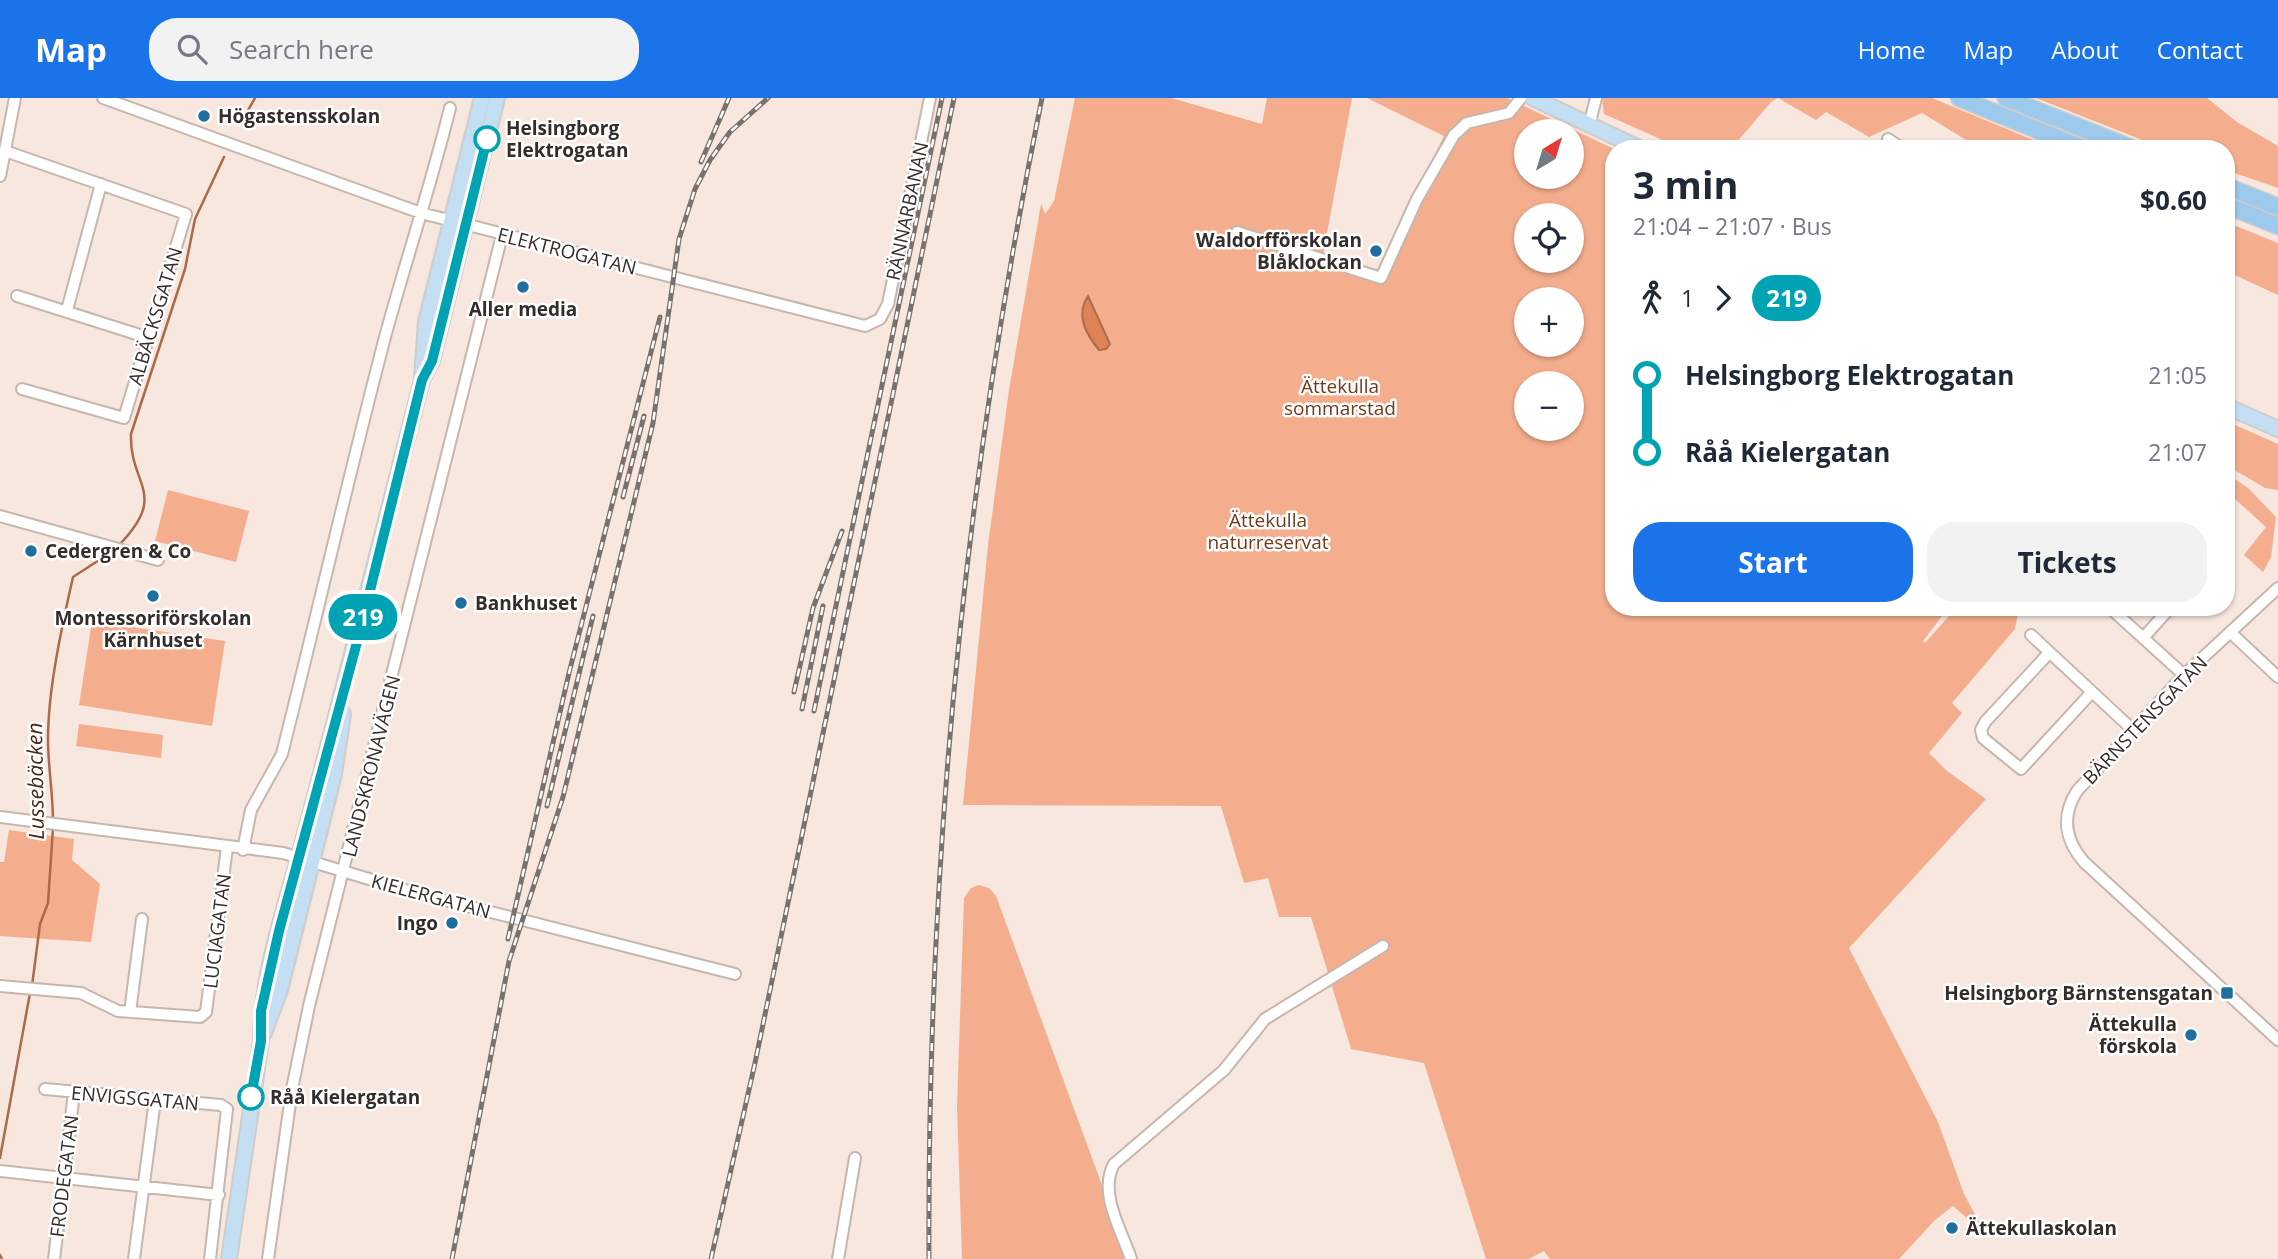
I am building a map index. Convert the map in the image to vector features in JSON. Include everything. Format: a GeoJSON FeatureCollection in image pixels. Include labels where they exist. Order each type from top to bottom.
{"type":"FeatureCollection","features":[{"type":"Feature","properties":{"kind":"highway"},"geometry":{"type":"LineString","coordinates":[[1959,98],[2062,140]]}},
{"type":"Feature","properties":{"kind":"highway"},"geometry":{"type":"LineString","coordinates":[[2006,98],[2111,140]]}},
{"type":"Feature","properties":{"kind":"highway"},"geometry":{"type":"LineString","coordinates":[[2235,190],[2278,207]]}},
{"type":"Feature","properties":{"kind":"highway"},"geometry":{"type":"LineString","coordinates":[[2235,209],[2278,226]]}},
{"type":"Feature","properties":{"kind":"main road","name":"LANDSKRONAVÄGEN"},"geometry":{"type":"LineString","coordinates":[[422,380],[421,358],[426,322],[482,98]]}},
{"type":"Feature","properties":{"kind":"main road","name":"LANDSKRONAVÄGEN"},"geometry":{"type":"LineString","coordinates":[[229,1259],[261,1041],[261,1011],[305,860],[334,774],[343,720],[343,695],[422,380],[432,361],[497,98]]}},
{"type":"Feature","properties":{"kind":"main road"},"geometry":{"type":"LineString","coordinates":[[1533,98],[1621,140]]}},
{"type":"Feature","properties":{"kind":"main road"},"geometry":{"type":"LineString","coordinates":[[2235,410],[2278,429]]}},
{"type":"Feature","properties":{"kind":"street"},"geometry":{"type":"LineString","coordinates":[[0,176],[15,98]]}},
{"type":"Feature","properties":{"kind":"street","name":"ELEKTROGATAN"},"geometry":{"type":"LineString","coordinates":[[103,98],[421,213],[862,325],[878,321]]}},
{"type":"Feature","properties":{"kind":"street","name":"RÄNNARBANAN"},"geometry":{"type":"LineString","coordinates":[[878,321],[888,304],[930,98]]}},
{"type":"Feature","properties":{"kind":"street"},"geometry":{"type":"LineString","coordinates":[[1237,232],[1381,278],[1417,199],[1454,135],[1467,123],[1509,113],[1521,98]]}},
{"type":"Feature","properties":{"kind":"street"},"geometry":{"type":"LineString","coordinates":[[1589,126],[1596,98]]}},
{"type":"Feature","properties":{"kind":"street"},"geometry":{"type":"LineString","coordinates":[[243,850],[251,810],[282,754],[382,351],[450,108]]}},
{"type":"Feature","properties":{"kind":"street"},"geometry":{"type":"LineString","coordinates":[[5,151],[100,184],[67,310]]}},
{"type":"Feature","properties":{"kind":"street","name":"ALBÄCKSGATAN"},"geometry":{"type":"LineString","coordinates":[[22,388],[124,418],[186,214],[100,184]]}},
{"type":"Feature","properties":{"kind":"street","name":"LANDSKRONAVÄGEN"},"geometry":{"type":"LineString","coordinates":[[268,1259],[292,1088],[309,1006],[345,872],[502,235]]}},
{"type":"Feature","properties":{"kind":"street"},"geometry":{"type":"LineString","coordinates":[[17,296],[149,338]]}},
{"type":"Feature","properties":{"kind":"street"},"geometry":{"type":"LineString","coordinates":[[0,516],[158,560]]}},
{"type":"Feature","properties":{"kind":"street","name":"BÄRNSTENSGATAN"},"geometry":{"type":"LineString","coordinates":[[2278,587],[2184,675],[2133,730],[2074,796],[2066,824],[2071,844],[2084,862],[2278,1040]]}},
{"type":"Feature","properties":{"kind":"street"},"geometry":{"type":"LineString","coordinates":[[2119,616],[2184,675]]}},
{"type":"Feature","properties":{"kind":"street"},"geometry":{"type":"LineString","coordinates":[[2143,638],[2163,616]]}},
{"type":"Feature","properties":{"kind":"street"},"geometry":{"type":"LineString","coordinates":[[2230,632],[2278,677]]}},
{"type":"Feature","properties":{"kind":"street"},"geometry":{"type":"LineString","coordinates":[[2031,635],[2133,730]]}},
{"type":"Feature","properties":{"kind":"street"},"geometry":{"type":"LineString","coordinates":[[2049,653],[1984,722],[1981,730],[1983,738],[2021,769],[2092,692]]}},
{"type":"Feature","properties":{"kind":"street","name":"KIELERGATAN"},"geometry":{"type":"LineString","coordinates":[[0,817],[305,860],[412,892],[735,974]]}},
{"type":"Feature","properties":{"kind":"street","name":"LUCIAGATAN"},"geometry":{"type":"LineString","coordinates":[[0,986],[81,993],[118,1011],[200,1017],[206,1012],[227,847]]}},
{"type":"Feature","properties":{"kind":"street"},"geometry":{"type":"LineString","coordinates":[[130,1012],[142,919]]}},
{"type":"Feature","properties":{"kind":"street"},"geometry":{"type":"LineString","coordinates":[[1131,1259],[1108,1187],[1111,1168],[1118,1159],[1224,1070],[1265,1019],[1383,946]]}},
{"type":"Feature","properties":{"kind":"street","name":"ENVIGSGATAN"},"geometry":{"type":"LineString","coordinates":[[45,1089],[225,1107],[229,1113],[219,1195]]}},
{"type":"Feature","properties":{"kind":"street","name":"FRODEGATAN"},"geometry":{"type":"LineString","coordinates":[[54,1259],[74,1093]]}},
{"type":"Feature","properties":{"kind":"street"},"geometry":{"type":"LineString","coordinates":[[134,1259],[155,1100]]}},
{"type":"Feature","properties":{"kind":"street"},"geometry":{"type":"LineString","coordinates":[[838,1259],[855,1158]]}},
{"type":"Feature","properties":{"kind":"street"},"geometry":{"type":"LineString","coordinates":[[2,1171],[219,1195],[210,1259]]}},
{"type":"Feature","properties":{"kind":"green space","name":"Ättekulla naturreservat"},"geometry":{"type":"Polygon","coordinates":[[[1075,98],[1171,98],[1262,124],[1267,98],[1352,98],[1323,255],[1377,272],[1444,136],[1367,98],[1507,98],[1551,119],[1514,119],[1514,189],[1584,189],[1584,135],[1605,145],[1605,616],[1942,616],[1923,641],[1925,643],[1949,616],[2018,616],[2015,629],[1952,703],[1962,713],[1929,753],[1947,771],[1986,799],[1849,948],[1938,1122],[1964,1194],[1979,1222],[1975,1225],[1953,1206],[1935,1220],[1899,1259],[1550,1259],[1544,1251],[1529,1259],[1486,1259],[1424,1063],[1351,1049],[1311,917],[1279,917],[1268,878],[1244,883],[1221,806],[963,805],[988,545],[1009,390],[1041,204],[1045,214],[1054,201],[1075,98]]]}},
{"type":"Feature","properties":{"kind":"green space"},"geometry":{"type":"Polygon","coordinates":[[[1602,98],[1778,98],[1771,102],[1739,140],[1663,140],[1604,114],[1602,98]]]}},
{"type":"Feature","properties":{"kind":"green space"},"geometry":{"type":"Polygon","coordinates":[[[1778,98],[1932,98],[2033,140],[1966,140],[1922,113],[1869,137],[1826,112],[1816,120],[1778,98]]]}},
{"type":"Feature","properties":{"kind":"green space"},"geometry":{"type":"Polygon","coordinates":[[[2036,98],[2207,98],[2237,122],[2278,146],[2278,188],[2235,173],[2235,140],[2142,140],[2036,98]]]}},
{"type":"Feature","properties":{"kind":"green space"},"geometry":{"type":"Polygon","coordinates":[[[2235,226],[2278,243],[2278,295],[2235,275],[2235,226]]]}},
{"type":"Feature","properties":{"kind":"green space"},"geometry":{"type":"Polygon","coordinates":[[[2235,425],[2278,444],[2278,490],[2265,488],[2235,470],[2235,425]]]}},
{"type":"Feature","properties":{"kind":"green space"},"geometry":{"type":"Polygon","coordinates":[[[2235,479],[2248,488],[2276,517],[2271,557],[2263,572],[2244,555],[2266,527],[2235,499],[2235,479]]]}},
{"type":"Feature","properties":{"kind":"green space"},"geometry":{"type":"Polygon","coordinates":[[[168,490],[249,511],[236,562],[155,541],[168,490]]]}},
{"type":"Feature","properties":{"kind":"green space"},"geometry":{"type":"Polygon","coordinates":[[[92,621],[225,641],[212,726],[79,705],[92,621]]]}},
{"type":"Feature","properties":{"kind":"green space"},"geometry":{"type":"Polygon","coordinates":[[[79,724],[163,735],[161,758],[76,746],[79,724]]]}},
{"type":"Feature","properties":{"kind":"green space"},"geometry":{"type":"Polygon","coordinates":[[[9,830],[74,839],[72,860],[100,884],[91,942],[0,936],[0,862],[4,862],[9,830]]]}},
{"type":"Feature","properties":{"kind":"green space"},"geometry":{"type":"Polygon","coordinates":[[[979,885],[989,888],[996,896],[1129,1259],[962,1259],[957,1106],[964,898],[971,888],[979,885]]]}},
{"type":"Feature","properties":{"kind":"shaded area"},"geometry":{"type":"Polygon","coordinates":[[[1088,296],[1110,344],[1106,349],[1099,350],[1084,324],[1082,310],[1088,296]]]}},
{"type":"Feature","properties":{"kind":"waterway","name":"Lussebäcken"},"geometry":{"type":"LineString","coordinates":[[242,121],[255,98]]}},
{"type":"Feature","properties":{"kind":"waterway","name":"Lussebäcken"},"geometry":{"type":"LineString","coordinates":[[120,544],[134,527],[142,512],[144,500],[132,451],[131,434],[185,269],[195,219],[224,157]]}},
{"type":"Feature","properties":{"kind":"waterway","name":"Lussebäcken"},"geometry":{"type":"LineString","coordinates":[[53,821],[48,749],[50,699],[73,577],[113,551]]}},
{"type":"Feature","properties":{"kind":"waterway","name":"Lussebäcken"},"geometry":{"type":"LineString","coordinates":[[32,986],[40,924],[48,903],[53,828]]}},
{"type":"Feature","properties":{"kind":"waterway","name":"Lussebäcken"},"geometry":{"type":"LineString","coordinates":[[0,1158],[30,993]]}},
{"type":"Feature","properties":{"kind":"waterway","name":"Lussebäcken"},"geometry":{"type":"LineString","coordinates":[[0,1255],[2,1259]]}},
{"type":"Feature","properties":{"kind":"railway"},"geometry":{"type":"LineString","coordinates":[[701,162],[729,98]]}},
{"type":"Feature","properties":{"kind":"railway"},"geometry":{"type":"LineString","coordinates":[[452,1259],[509,961],[563,797],[653,423],[679,239],[695,189],[710,160],[730,132],[768,98]]}},
{"type":"Feature","properties":{"kind":"railway"},"geometry":{"type":"LineString","coordinates":[[814,711],[942,98]]}},
{"type":"Feature","properties":{"kind":"railway"},"geometry":{"type":"LineString","coordinates":[[711,1259],[755,1063],[954,98]]}},
{"type":"Feature","properties":{"kind":"railway"},"geometry":{"type":"LineString","coordinates":[[929,1259],[935,966],[943,821],[956,676],[971,531],[991,386],[1042,98]]}},
{"type":"Feature","properties":{"kind":"railway"},"geometry":{"type":"LineString","coordinates":[[508,939],[569,673],[660,317]]}},
{"type":"Feature","properties":{"kind":"railway"},"geometry":{"type":"LineString","coordinates":[[623,497],[644,416]]}},
{"type":"Feature","properties":{"kind":"railway"},"geometry":{"type":"LineString","coordinates":[[794,692],[813,608],[842,531]]}},
{"type":"Feature","properties":{"kind":"railway"},"geometry":{"type":"LineString","coordinates":[[802,709],[823,606]]}},
{"type":"Feature","properties":{"kind":"railway"},"geometry":{"type":"LineString","coordinates":[[547,806],[593,616]]}},
{"type":"Feature","properties":{"kind":"bus line","name":"219"},"geometry":{"type":"LineString","coordinates":[[251,1097],[261,1041],[261,1011],[279,931],[334,719],[360,631],[422,380],[432,361],[487,139]]}},
{"type":"Feature","properties":{"kind":"place","name":"Högastensskolan"},"geometry":{"type":"Point","coordinates":[204,116]}},
{"type":"Feature","properties":{"kind":"place","name":"Helsingborg Elektrogatan"},"geometry":{"type":"Point","coordinates":[487,139]}},
{"type":"Feature","properties":{"kind":"place","name":"Waldorfförskolan Blåklockan"},"geometry":{"type":"Point","coordinates":[1376,251]}},
{"type":"Feature","properties":{"kind":"place","name":"Aller media"},"geometry":{"type":"Point","coordinates":[523,287]}},
{"type":"Feature","properties":{"kind":"place","name":"Cedergren & Co"},"geometry":{"type":"Point","coordinates":[31,551]}},
{"type":"Feature","properties":{"kind":"place","name":"Montessoriförskolan Kärnhuset"},"geometry":{"type":"Point","coordinates":[153,596]}},
{"type":"Feature","properties":{"kind":"place","name":"Bankhuset"},"geometry":{"type":"Point","coordinates":[461,603]}},
{"type":"Feature","properties":{"kind":"place","name":"Ingo"},"geometry":{"type":"Point","coordinates":[452,923]}},
{"type":"Feature","properties":{"kind":"place","name":"Helsingborg Bärnstensgatan"},"geometry":{"type":"Point","coordinates":[2227,993]}},
{"type":"Feature","properties":{"kind":"place","name":"Ättekulla förskola"},"geometry":{"type":"Point","coordinates":[2191,1035]}},
{"type":"Feature","properties":{"kind":"place","name":"Råå Kielergatan"},"geometry":{"type":"Point","coordinates":[251,1097]}},
{"type":"Feature","properties":{"kind":"place","name":"Ättekullaskolan"},"geometry":{"type":"Point","coordinates":[1952,1228]}},
{"type":"Feature","properties":{"kind":"park label","name":"Ättekulla sommarstad"},"geometry":{"type":"Point","coordinates":[1340,397]}}]}
